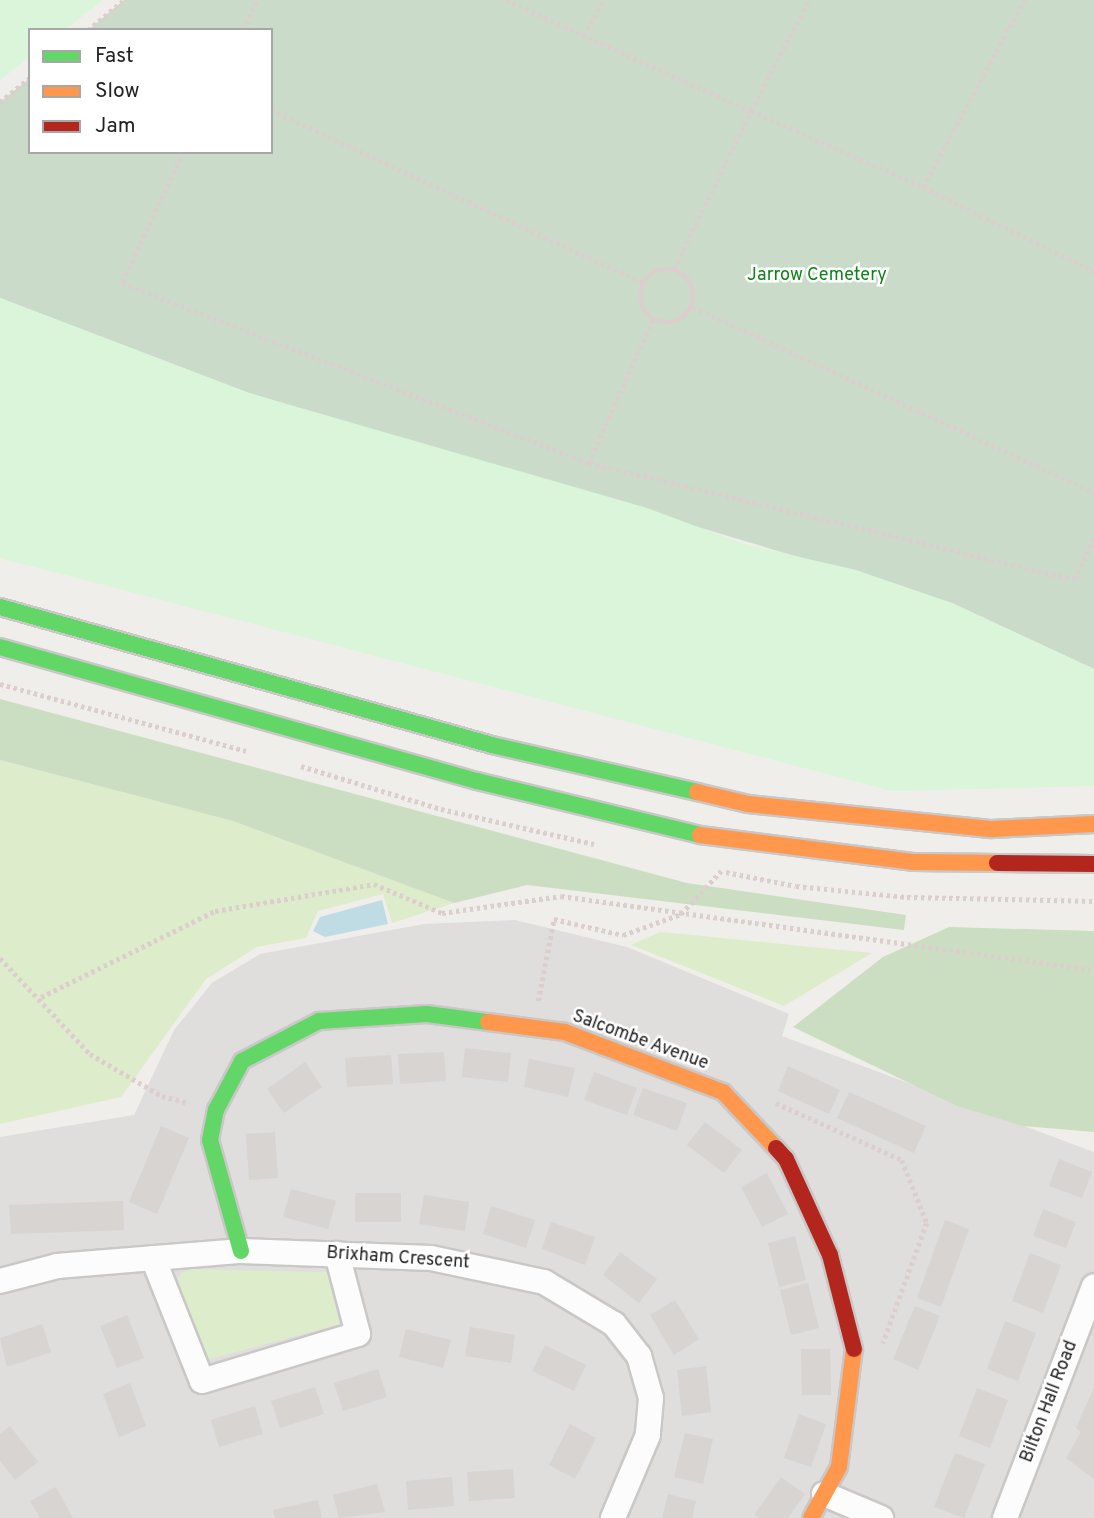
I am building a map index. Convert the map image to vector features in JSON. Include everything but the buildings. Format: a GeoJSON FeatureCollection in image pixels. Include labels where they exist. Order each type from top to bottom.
{"type":"FeatureCollection","features":[{"type":"Feature","properties":{"kind":"main road"},"geometry":{"type":"LineString","coordinates":[[0,607],[492,745],[748,804],[992,829],[1094,824]]}},
{"type":"Feature","properties":{"kind":"main road"},"geometry":{"type":"LineString","coordinates":[[0,647],[477,781],[692,834],[914,862],[1094,864]]}},
{"type":"Feature","properties":{"kind":"main road","name":"Salcombe Avenue"},"geometry":{"type":"LineString","coordinates":[[241,1251],[210,1140],[216,1110],[242,1061],[319,1021],[428,1014],[565,1032],[723,1092],[786,1159],[830,1255],[856,1356],[839,1466],[811,1518]]}},
{"type":"Feature","properties":{"kind":"street","name":"Brixham Crescent"},"geometry":{"type":"LineString","coordinates":[[0,1281],[57,1266],[241,1251],[337,1254],[488,1266],[544,1282],[614,1324],[639,1356],[651,1398],[648,1435],[613,1518]]}},
{"type":"Feature","properties":{"kind":"street"},"geometry":{"type":"LineString","coordinates":[[153,1258],[202,1381],[358,1334],[337,1254]]}},
{"type":"Feature","properties":{"kind":"street","name":"Bilton Hall Road"},"geometry":{"type":"LineString","coordinates":[[1005,1518],[1094,1286]]}},
{"type":"Feature","properties":{"kind":"street"},"geometry":{"type":"LineString","coordinates":[[824,1494],[881,1518]]}},
{"type":"Feature","properties":{"kind":"path"},"geometry":{"type":"LineString","coordinates":[[90,28],[124,0]]}},
{"type":"Feature","properties":{"kind":"path"},"geometry":{"type":"LineString","coordinates":[[244,28],[257,0]]}},
{"type":"Feature","properties":{"kind":"path"},"geometry":{"type":"LineString","coordinates":[[506,0],[923,187],[1094,271]]}},
{"type":"Feature","properties":{"kind":"path"},"geometry":{"type":"LineString","coordinates":[[584,36],[604,0]]}},
{"type":"Feature","properties":{"kind":"path"},"geometry":{"type":"LineString","coordinates":[[674,269],[809,0]]}},
{"type":"Feature","properties":{"kind":"path"},"geometry":{"type":"LineString","coordinates":[[923,187],[1024,0]]}},
{"type":"Feature","properties":{"kind":"path"},"geometry":{"type":"LineString","coordinates":[[0,102],[28,80]]}},
{"type":"Feature","properties":{"kind":"path"},"geometry":{"type":"LineString","coordinates":[[273,111],[643,283]]}},
{"type":"Feature","properties":{"kind":"path"},"geometry":{"type":"LineString","coordinates":[[183,154],[122,283],[589,463],[1074,579],[1094,539]]}},
{"type":"Feature","properties":{"kind":"path"},"geometry":{"type":"LineString","coordinates":[[674,269],[692,283],[693,307],[674,323],[653,320],[640,303],[643,283],[655,271],[674,269]]}},
{"type":"Feature","properties":{"kind":"path"},"geometry":{"type":"LineString","coordinates":[[693,307],[1094,492]]}},
{"type":"Feature","properties":{"kind":"path"},"geometry":{"type":"LineString","coordinates":[[589,463],[653,320]]}},
{"type":"Feature","properties":{"kind":"path"},"geometry":{"type":"LineString","coordinates":[[533,1028],[554,919],[623,935],[681,914],[720,871]]}},
{"type":"Feature","properties":{"kind":"path"},"geometry":{"type":"LineString","coordinates":[[41,997],[215,911],[374,884],[442,913],[561,896],[1094,970]]}},
{"type":"Feature","properties":{"kind":"path"},"geometry":{"type":"LineString","coordinates":[[0,958],[41,997],[90,1054],[162,1096],[216,1110]]}},
{"type":"Feature","properties":{"kind":"path"},"geometry":{"type":"LineString","coordinates":[[739,1108],[775,1103],[902,1160],[928,1223],[880,1349],[856,1356]]}},
{"type":"Feature","properties":{"kind":"shaded area"},"geometry":{"type":"Polygon","coordinates":[[[515,920],[627,947],[789,1014],[782,1036],[1094,1152],[1094,1518],[0,1518],[0,1137],[134,1115],[174,1030],[212,983],[260,954],[424,924],[515,920]]]}},
{"type":"Feature","properties":{"kind":"green space"},"geometry":{"type":"Polygon","coordinates":[[[0,0],[103,0],[68,28],[28,28],[28,59],[0,80],[0,0]]]}},
{"type":"Feature","properties":{"kind":"green space","name":"Jarrow Cemetery"},"geometry":{"type":"Polygon","coordinates":[[[124,0],[1094,0],[1094,669],[952,603],[249,393],[0,298],[0,102],[28,80],[28,154],[273,154],[273,28],[90,28],[124,0]]]}},
{"type":"Feature","properties":{"kind":"green space"},"geometry":{"type":"Polygon","coordinates":[[[0,298],[249,393],[647,508],[744,544],[856,570],[952,603],[1094,669],[1094,786],[892,791],[0,558],[0,298]]]}},
{"type":"Feature","properties":{"kind":"green space"},"geometry":{"type":"Polygon","coordinates":[[[0,699],[687,883],[906,915],[904,930],[527,885],[454,903],[233,821],[0,760],[0,699]]]}},
{"type":"Feature","properties":{"kind":"green space"},"geometry":{"type":"Polygon","coordinates":[[[0,760],[233,821],[454,903],[392,923],[383,894],[318,911],[306,938],[257,947],[206,979],[121,1097],[0,1124],[0,760]]]}},
{"type":"Feature","properties":{"kind":"green space"},"geometry":{"type":"Polygon","coordinates":[[[949,927],[1094,931],[1094,1132],[1023,1126],[957,1106],[793,1027],[883,957],[949,927]]]}},
{"type":"Feature","properties":{"kind":"green space"},"geometry":{"type":"Polygon","coordinates":[[[660,932],[872,953],[784,1006],[631,945],[660,932]]]}},
{"type":"Feature","properties":{"kind":"green space"},"geometry":{"type":"Polygon","coordinates":[[[190,1269],[327,1272],[340,1324],[207,1360],[176,1287],[180,1274],[190,1269]]]}},
{"type":"Feature","properties":{"kind":"water"},"geometry":{"type":"Polygon","coordinates":[[[382,900],[388,924],[325,937],[313,931],[320,917],[382,900]]]}},
{"type":"Feature","properties":{"kind":"traffic: fast"},"geometry":{"type":"LineString","coordinates":[[0,607],[492,745],[697,792]]}},
{"type":"Feature","properties":{"kind":"traffic: fast"},"geometry":{"type":"LineString","coordinates":[[0,647],[477,781],[700,835]]}},
{"type":"Feature","properties":{"kind":"traffic: fast"},"geometry":{"type":"LineString","coordinates":[[241,1251],[210,1140],[216,1110],[242,1061],[319,1021],[427,1014],[488,1022]]}},
{"type":"Feature","properties":{"kind":"traffic: slow"},"geometry":{"type":"LineString","coordinates":[[697,792],[748,804],[992,829],[1094,824]]}},
{"type":"Feature","properties":{"kind":"traffic: slow"},"geometry":{"type":"LineString","coordinates":[[700,835],[914,862],[997,863]]}},
{"type":"Feature","properties":{"kind":"traffic: slow"},"geometry":{"type":"LineString","coordinates":[[488,1022],[565,1032],[723,1092],[776,1148]]}},
{"type":"Feature","properties":{"kind":"traffic: slow"},"geometry":{"type":"LineString","coordinates":[[811,1518],[839,1467],[854,1349]]}},
{"type":"Feature","properties":{"kind":"traffic: jam"},"geometry":{"type":"LineString","coordinates":[[997,863],[1094,864]]}},
{"type":"Feature","properties":{"kind":"traffic: jam"},"geometry":{"type":"LineString","coordinates":[[776,1148],[786,1159],[830,1255],[854,1349]]}}]}
